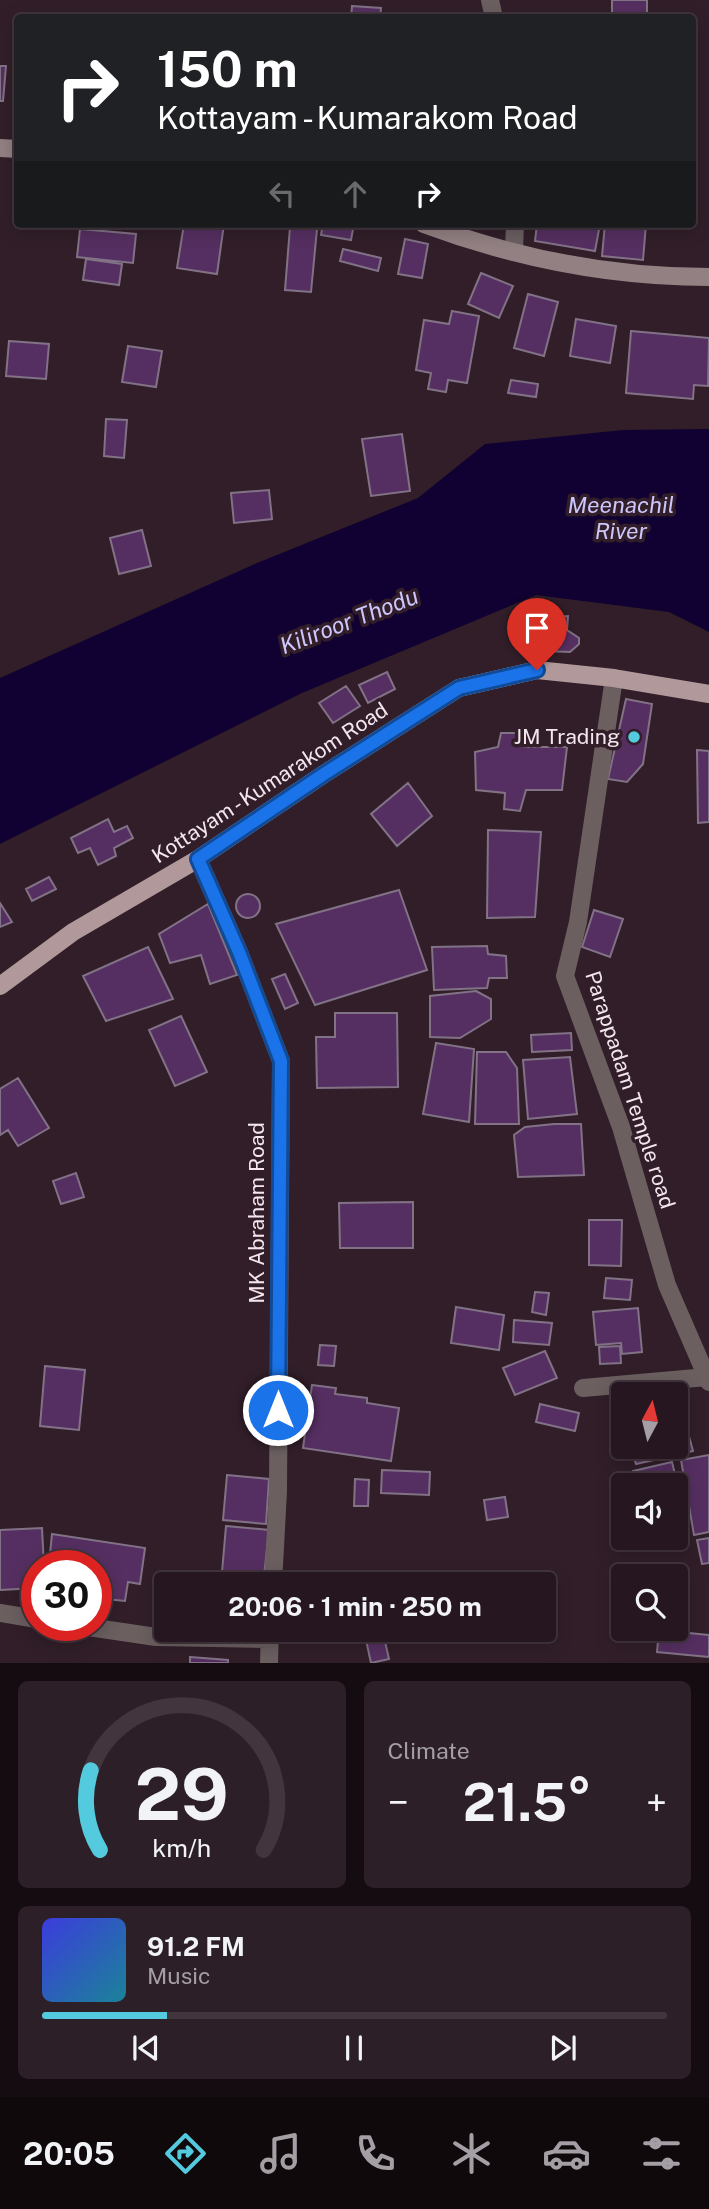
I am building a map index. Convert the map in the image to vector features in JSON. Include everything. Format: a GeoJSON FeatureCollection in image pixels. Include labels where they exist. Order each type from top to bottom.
{"type":"FeatureCollection","features":[{"type":"Feature","properties":{"kind":"main road","name":"Kottayam - Kumarakom Road"},"geometry":{"type":"LineString","coordinates":[[0,986],[73,932],[198,859],[459,688],[537,670],[614,678],[709,694]]}},
{"type":"Feature","properties":{"kind":"street"},"geometry":{"type":"LineString","coordinates":[[437,228],[570,266],[672,277],[709,277]]}},
{"type":"Feature","properties":{"kind":"street"},"geometry":{"type":"LineString","coordinates":[[514,251],[515,228]]}},
{"type":"Feature","properties":{"kind":"street","name":"Parappadam Temple road"},"geometry":{"type":"LineString","coordinates":[[614,678],[579,922],[565,976],[621,1127],[667,1285],[708,1380]]}},
{"type":"Feature","properties":{"kind":"street","name":"MK Abraham Road"},"geometry":{"type":"LineString","coordinates":[[198,859],[239,952],[281,1061],[278,1491],[274,1572]]}},
{"type":"Feature","properties":{"kind":"street"},"geometry":{"type":"LineString","coordinates":[[583,1388],[708,1380]]}},
{"type":"Feature","properties":{"kind":"street"},"geometry":{"type":"LineString","coordinates":[[0,1613],[21,1616]]}},
{"type":"Feature","properties":{"kind":"street"},"geometry":{"type":"LineString","coordinates":[[112,1630],[154,1637]]}},
{"type":"Feature","properties":{"kind":"street"},"geometry":{"type":"LineString","coordinates":[[269,1663],[270,1642]]}},
{"type":"Feature","properties":{"kind":"water","name":"Meenachil River"},"geometry":{"type":"Polygon","coordinates":[[[709,429],[709,632],[669,612],[536,595],[302,693],[0,844],[0,678],[257,563],[418,498],[485,444],[623,430],[709,429]]]}},
{"type":"Feature","properties":{"kind":"building"},"geometry":{"type":"Polygon","coordinates":[[[612,0],[647,0],[647,14],[612,14],[612,0]]]}},
{"type":"Feature","properties":{"kind":"building"},"geometry":{"type":"Polygon","coordinates":[[[352,6],[381,8],[380,14],[351,14],[352,6]]]}},
{"type":"Feature","properties":{"kind":"building"},"geometry":{"type":"Polygon","coordinates":[[[0,66],[6,66],[3,101],[0,101],[0,66]]]}},
{"type":"Feature","properties":{"kind":"building"},"geometry":{"type":"Polygon","coordinates":[[[183,228],[223,228],[217,274],[177,268],[183,228]]]}},
{"type":"Feature","properties":{"kind":"building"},"geometry":{"type":"Polygon","coordinates":[[[290,228],[317,229],[311,292],[285,290],[290,228]]]}},
{"type":"Feature","properties":{"kind":"building"},"geometry":{"type":"Polygon","coordinates":[[[322,228],[353,228],[351,240],[321,235],[322,228]]]}},
{"type":"Feature","properties":{"kind":"building"},"geometry":{"type":"Polygon","coordinates":[[[537,228],[599,228],[595,251],[535,241],[537,228]]]}},
{"type":"Feature","properties":{"kind":"building"},"geometry":{"type":"Polygon","coordinates":[[[605,228],[646,228],[643,260],[602,256],[605,228]]]}},
{"type":"Feature","properties":{"kind":"building"},"geometry":{"type":"Polygon","coordinates":[[[80,229],[136,234],[133,263],[77,257],[80,229]]]}},
{"type":"Feature","properties":{"kind":"building"},"geometry":{"type":"Polygon","coordinates":[[[405,239],[428,244],[422,278],[398,274],[405,239]]]}},
{"type":"Feature","properties":{"kind":"building"},"geometry":{"type":"Polygon","coordinates":[[[343,249],[381,258],[378,271],[340,261],[343,249]]]}},
{"type":"Feature","properties":{"kind":"building"},"geometry":{"type":"Polygon","coordinates":[[[86,259],[122,264],[119,285],[83,280],[86,259]]]}},
{"type":"Feature","properties":{"kind":"building"},"geometry":{"type":"Polygon","coordinates":[[[481,273],[513,286],[499,318],[468,304],[481,273]]]}},
{"type":"Feature","properties":{"kind":"building"},"geometry":{"type":"Polygon","coordinates":[[[528,294],[558,302],[544,356],[514,348],[528,294]]]}},
{"type":"Feature","properties":{"kind":"building"},"geometry":{"type":"Polygon","coordinates":[[[452,311],[479,316],[467,383],[448,380],[446,392],[428,389],[431,373],[416,370],[424,320],[449,324],[452,311]]]}},
{"type":"Feature","properties":{"kind":"building"},"geometry":{"type":"Polygon","coordinates":[[[576,319],[616,326],[610,363],[570,356],[576,319]]]}},
{"type":"Feature","properties":{"kind":"building"},"geometry":{"type":"Polygon","coordinates":[[[631,331],[709,338],[708,386],[694,385],[693,399],[626,393],[631,331]]]}},
{"type":"Feature","properties":{"kind":"building"},"geometry":{"type":"Polygon","coordinates":[[[9,341],[49,344],[46,379],[6,376],[9,341]]]}},
{"type":"Feature","properties":{"kind":"building"},"geometry":{"type":"Polygon","coordinates":[[[128,346],[162,351],[156,387],[122,382],[128,346]]]}},
{"type":"Feature","properties":{"kind":"building"},"geometry":{"type":"Polygon","coordinates":[[[511,380],[538,384],[536,397],[508,393],[511,380]]]}},
{"type":"Feature","properties":{"kind":"building"},"geometry":{"type":"Polygon","coordinates":[[[106,419],[127,420],[124,458],[104,456],[106,419]]]}},
{"type":"Feature","properties":{"kind":"building"},"geometry":{"type":"Polygon","coordinates":[[[402,434],[410,491],[371,496],[362,439],[402,434]]]}},
{"type":"Feature","properties":{"kind":"building"},"geometry":{"type":"Polygon","coordinates":[[[269,490],[272,519],[234,523],[231,493],[269,490]]]}},
{"type":"Feature","properties":{"kind":"building"},"geometry":{"type":"Polygon","coordinates":[[[142,530],[151,566],[119,574],[110,538],[142,530]]]}},
{"type":"Feature","properties":{"kind":"building"},"geometry":{"type":"Polygon","coordinates":[[[568,616],[567,630],[579,638],[579,644],[570,652],[544,651],[544,618],[568,616]]]}},
{"type":"Feature","properties":{"kind":"building"},"geometry":{"type":"Polygon","coordinates":[[[387,672],[395,689],[368,703],[359,685],[387,672]]]}},
{"type":"Feature","properties":{"kind":"building"},"geometry":{"type":"Polygon","coordinates":[[[346,686],[360,706],[333,723],[319,703],[346,686]]]}},
{"type":"Feature","properties":{"kind":"building"},"geometry":{"type":"Polygon","coordinates":[[[626,699],[652,704],[643,764],[627,782],[608,779],[626,699]]]}},
{"type":"Feature","properties":{"kind":"building"},"geometry":{"type":"Polygon","coordinates":[[[501,733],[524,733],[524,747],[567,747],[562,790],[526,790],[520,811],[504,809],[505,793],[476,790],[475,752],[498,747],[501,733]]]}},
{"type":"Feature","properties":{"kind":"building"},"geometry":{"type":"Polygon","coordinates":[[[697,750],[709,751],[709,822],[698,823],[697,750]]]}},
{"type":"Feature","properties":{"kind":"building"},"geometry":{"type":"Polygon","coordinates":[[[408,783],[432,816],[397,846],[371,814],[408,783]]]}},
{"type":"Feature","properties":{"kind":"building"},"geometry":{"type":"Polygon","coordinates":[[[108,819],[114,832],[127,826],[133,838],[114,848],[116,856],[98,865],[90,848],[78,853],[71,838],[108,819]]]}},
{"type":"Feature","properties":{"kind":"building"},"geometry":{"type":"Polygon","coordinates":[[[488,830],[541,832],[535,917],[487,918],[488,830]]]}},
{"type":"Feature","properties":{"kind":"building"},"geometry":{"type":"Polygon","coordinates":[[[49,877],[56,889],[32,901],[26,889],[49,877]]]}},
{"type":"Feature","properties":{"kind":"building"},"geometry":{"type":"Polygon","coordinates":[[[399,890],[427,970],[315,1005],[276,924],[399,890]]]}},
{"type":"Feature","properties":{"kind":"building"},"geometry":{"type":"Polygon","coordinates":[[[248,894],[259,901],[260,906],[253,917],[248,918],[237,911],[236,906],[243,895],[248,894]]]}},
{"type":"Feature","properties":{"kind":"building"},"geometry":{"type":"Polygon","coordinates":[[[0,903],[12,922],[0,927],[0,903]]]}},
{"type":"Feature","properties":{"kind":"building"},"geometry":{"type":"Polygon","coordinates":[[[208,904],[237,975],[210,984],[201,955],[170,963],[159,934],[208,904]]]}},
{"type":"Feature","properties":{"kind":"building"},"geometry":{"type":"Polygon","coordinates":[[[594,910],[623,919],[610,957],[582,947],[594,910]]]}},
{"type":"Feature","properties":{"kind":"building"},"geometry":{"type":"Polygon","coordinates":[[[487,946],[488,954],[506,956],[507,978],[489,978],[487,988],[434,990],[432,947],[487,946]]]}},
{"type":"Feature","properties":{"kind":"building"},"geometry":{"type":"Polygon","coordinates":[[[148,947],[173,999],[106,1021],[83,976],[148,947]]]}},
{"type":"Feature","properties":{"kind":"building"},"geometry":{"type":"Polygon","coordinates":[[[285,974],[298,1003],[285,1009],[272,979],[285,974]]]}},
{"type":"Feature","properties":{"kind":"building"},"geometry":{"type":"Polygon","coordinates":[[[476,991],[491,999],[491,1019],[460,1038],[430,1037],[430,996],[476,991]]]}},
{"type":"Feature","properties":{"kind":"building"},"geometry":{"type":"Polygon","coordinates":[[[335,1013],[397,1013],[398,1087],[317,1088],[316,1037],[335,1037],[335,1013]]]}},
{"type":"Feature","properties":{"kind":"building"},"geometry":{"type":"Polygon","coordinates":[[[181,1016],[207,1072],[175,1086],[149,1030],[181,1016]]]}},
{"type":"Feature","properties":{"kind":"building"},"geometry":{"type":"Polygon","coordinates":[[[571,1033],[572,1050],[532,1052],[531,1035],[571,1033]]]}},
{"type":"Feature","properties":{"kind":"building"},"geometry":{"type":"Polygon","coordinates":[[[436,1043],[474,1049],[469,1122],[423,1114],[436,1043]]]}},
{"type":"Feature","properties":{"kind":"building"},"geometry":{"type":"Polygon","coordinates":[[[477,1052],[506,1052],[517,1068],[519,1124],[475,1124],[477,1052]]]}},
{"type":"Feature","properties":{"kind":"building"},"geometry":{"type":"Polygon","coordinates":[[[570,1057],[577,1114],[528,1119],[523,1060],[570,1057]]]}},
{"type":"Feature","properties":{"kind":"building"},"geometry":{"type":"Polygon","coordinates":[[[18,1078],[49,1128],[18,1146],[8,1130],[0,1135],[0,1089],[18,1078]]]}},
{"type":"Feature","properties":{"kind":"building"},"geometry":{"type":"Polygon","coordinates":[[[581,1124],[584,1175],[518,1177],[514,1135],[525,1127],[581,1124]]]}},
{"type":"Feature","properties":{"kind":"building"},"geometry":{"type":"Polygon","coordinates":[[[76,1173],[84,1197],[61,1204],[53,1181],[76,1173]]]}},
{"type":"Feature","properties":{"kind":"building"},"geometry":{"type":"Polygon","coordinates":[[[413,1202],[413,1248],[340,1248],[339,1203],[413,1202]]]}},
{"type":"Feature","properties":{"kind":"building"},"geometry":{"type":"Polygon","coordinates":[[[589,1220],[622,1220],[621,1266],[589,1265],[589,1220]]]}},
{"type":"Feature","properties":{"kind":"building"},"geometry":{"type":"Polygon","coordinates":[[[606,1278],[632,1280],[630,1300],[604,1298],[606,1278]]]}},
{"type":"Feature","properties":{"kind":"building"},"geometry":{"type":"Polygon","coordinates":[[[535,1292],[549,1293],[546,1315],[532,1312],[535,1292]]]}},
{"type":"Feature","properties":{"kind":"building"},"geometry":{"type":"Polygon","coordinates":[[[456,1307],[504,1315],[499,1350],[451,1343],[456,1307]]]}},
{"type":"Feature","properties":{"kind":"building"},"geometry":{"type":"Polygon","coordinates":[[[638,1308],[642,1352],[622,1354],[621,1343],[596,1345],[593,1312],[638,1308]]]}},
{"type":"Feature","properties":{"kind":"building"},"geometry":{"type":"Polygon","coordinates":[[[514,1320],[552,1323],[549,1345],[513,1342],[514,1320]]]}},
{"type":"Feature","properties":{"kind":"building"},"geometry":{"type":"Polygon","coordinates":[[[320,1345],[336,1346],[334,1366],[318,1365],[320,1345]]]}},
{"type":"Feature","properties":{"kind":"building"},"geometry":{"type":"Polygon","coordinates":[[[620,1346],[621,1363],[600,1364],[599,1347],[620,1346]]]}},
{"type":"Feature","properties":{"kind":"building"},"geometry":{"type":"Polygon","coordinates":[[[545,1351],[557,1378],[515,1395],[503,1368],[545,1351]]]}},
{"type":"Feature","properties":{"kind":"building"},"geometry":{"type":"Polygon","coordinates":[[[45,1366],[85,1370],[79,1430],[40,1426],[45,1366]]]}},
{"type":"Feature","properties":{"kind":"building"},"geometry":{"type":"Polygon","coordinates":[[[312,1385],[336,1388],[335,1394],[367,1398],[367,1403],[399,1408],[391,1461],[303,1448],[312,1385]]]}},
{"type":"Feature","properties":{"kind":"building"},"geometry":{"type":"Polygon","coordinates":[[[540,1404],[579,1413],[575,1431],[536,1422],[540,1404]]]}},
{"type":"Feature","properties":{"kind":"building"},"geometry":{"type":"Polygon","coordinates":[[[688,1433],[693,1451],[688,1452],[688,1433]]]}},
{"type":"Feature","properties":{"kind":"building"},"geometry":{"type":"Polygon","coordinates":[[[709,1455],[709,1532],[694,1535],[688,1500],[688,1473],[683,1473],[681,1460],[709,1455]]]}},
{"type":"Feature","properties":{"kind":"building"},"geometry":{"type":"Polygon","coordinates":[[[635,1460],[654,1460],[636,1464],[635,1460]]]}},
{"type":"Feature","properties":{"kind":"building"},"geometry":{"type":"Polygon","coordinates":[[[672,1462],[675,1473],[634,1473],[672,1462]]]}},
{"type":"Feature","properties":{"kind":"building"},"geometry":{"type":"Polygon","coordinates":[[[382,1470],[430,1472],[429,1495],[381,1493],[382,1470]]]}},
{"type":"Feature","properties":{"kind":"building"},"geometry":{"type":"Polygon","coordinates":[[[227,1475],[269,1479],[266,1524],[223,1520],[227,1475]]]}},
{"type":"Feature","properties":{"kind":"building"},"geometry":{"type":"Polygon","coordinates":[[[355,1479],[369,1480],[368,1506],[354,1506],[355,1479]]]}},
{"type":"Feature","properties":{"kind":"building"},"geometry":{"type":"Polygon","coordinates":[[[505,1497],[508,1517],[487,1520],[484,1500],[505,1497]]]}},
{"type":"Feature","properties":{"kind":"building"},"geometry":{"type":"Polygon","coordinates":[[[226,1526],[269,1530],[264,1572],[222,1572],[226,1526]]]}},
{"type":"Feature","properties":{"kind":"building"},"geometry":{"type":"Polygon","coordinates":[[[42,1528],[43,1550],[21,1550],[21,1589],[0,1590],[0,1530],[42,1528]]]}},
{"type":"Feature","properties":{"kind":"building"},"geometry":{"type":"Polygon","coordinates":[[[52,1534],[145,1548],[140,1584],[128,1582],[125,1601],[112,1600],[112,1550],[50,1550],[52,1534]]]}},
{"type":"Feature","properties":{"kind":"building"},"geometry":{"type":"Polygon","coordinates":[[[709,1538],[709,1563],[702,1564],[697,1540],[709,1538]]]}},
{"type":"Feature","properties":{"kind":"building"},"geometry":{"type":"Polygon","coordinates":[[[688,1633],[709,1635],[709,1657],[657,1652],[658,1641],[688,1641],[688,1633]]]}},
{"type":"Feature","properties":{"kind":"building"},"geometry":{"type":"Polygon","coordinates":[[[366,1642],[385,1642],[389,1659],[371,1663],[366,1642]]]}},
{"type":"Feature","properties":{"kind":"building"},"geometry":{"type":"Polygon","coordinates":[[[190,1657],[228,1660],[228,1663],[190,1663],[190,1657]]]}},
{"type":"Feature","properties":{"kind":"place","name":"JM Trading"},"geometry":{"type":"Point","coordinates":[634,737]}},
{"type":"Feature","properties":{"kind":"route"},"geometry":{"type":"LineString","coordinates":[[278,1410],[281,1061],[239,952],[198,859],[459,688],[537,670]]}},
{"type":"Feature","properties":{"kind":"water label","name":"Kiliroor Thodu"},"geometry":{"type":"Point","coordinates":[349,621]}}]}
